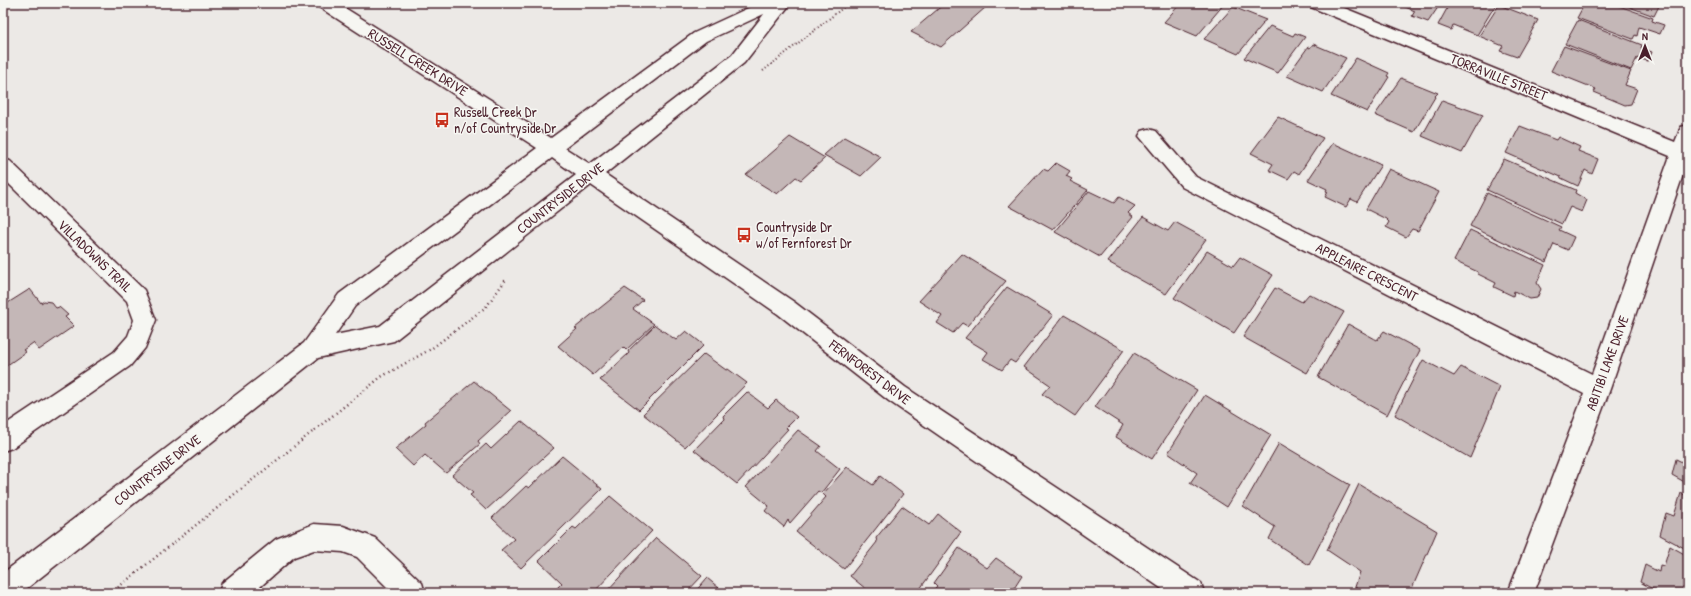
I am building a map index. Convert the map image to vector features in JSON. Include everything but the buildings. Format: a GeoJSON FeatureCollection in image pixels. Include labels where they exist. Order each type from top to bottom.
{"type":"FeatureCollection","features":[{"type":"Feature","properties":{"kind":"street","name":"RUSSELL CREEK DRIVE"},"geometry":{"type":"LineString","coordinates":[[325,3],[551,148]]}},
{"type":"Feature","properties":{"kind":"street","name":"COUNTRYSIDE DRIVE"},"geometry":{"type":"LineString","coordinates":[[3,590],[312,350],[347,300],[700,36],[773,3]]}},
{"type":"Feature","properties":{"kind":"street","name":"COUNTRYSIDE DRIVE"},"geometry":{"type":"LineString","coordinates":[[312,350],[386,334],[738,59],[782,3]]}},
{"type":"Feature","properties":{"kind":"street","name":"TORRAVILLE STREET"},"geometry":{"type":"LineString","coordinates":[[1317,3],[1680,152]]}},
{"type":"Feature","properties":{"kind":"street","name":"ABITIBI LAKE DRIVE"},"geometry":{"type":"LineString","coordinates":[[1521,593],[1598,390],[1688,132]]}},
{"type":"Feature","properties":{"kind":"street","name":"APPLEAIRE CRESCENT"},"geometry":{"type":"LineString","coordinates":[[1149,136],[1189,182],[1598,390]]}},
{"type":"Feature","properties":{"kind":"street","name":"FERNFOREST DRIVE"},"geometry":{"type":"LineString","coordinates":[[551,148],[786,308],[898,394],[1192,593]]}},
{"type":"Feature","properties":{"kind":"street","name":"VILLADOWNS TRAIL"},"geometry":{"type":"LineString","coordinates":[[3,166],[136,296],[145,320],[138,341],[122,359],[3,440]]}},
{"type":"Feature","properties":{"kind":"street"},"geometry":{"type":"LineString","coordinates":[[232,593],[285,548],[314,537],[343,539],[366,547],[412,593]]}},
{"type":"Feature","properties":{"kind":"path"},"geometry":{"type":"LineString","coordinates":[[111,593],[381,377],[431,349],[486,307],[506,278],[512,273]]}},
{"type":"Feature","properties":{"kind":"place","name":"Russell Creek Dr n/of Countryside Dr"},"geometry":{"type":"Point","coordinates":[442,120]}},
{"type":"Feature","properties":{"kind":"place","name":"Countryside Dr w/of Fernforest Dr"},"geometry":{"type":"Point","coordinates":[744,235]}}]}
